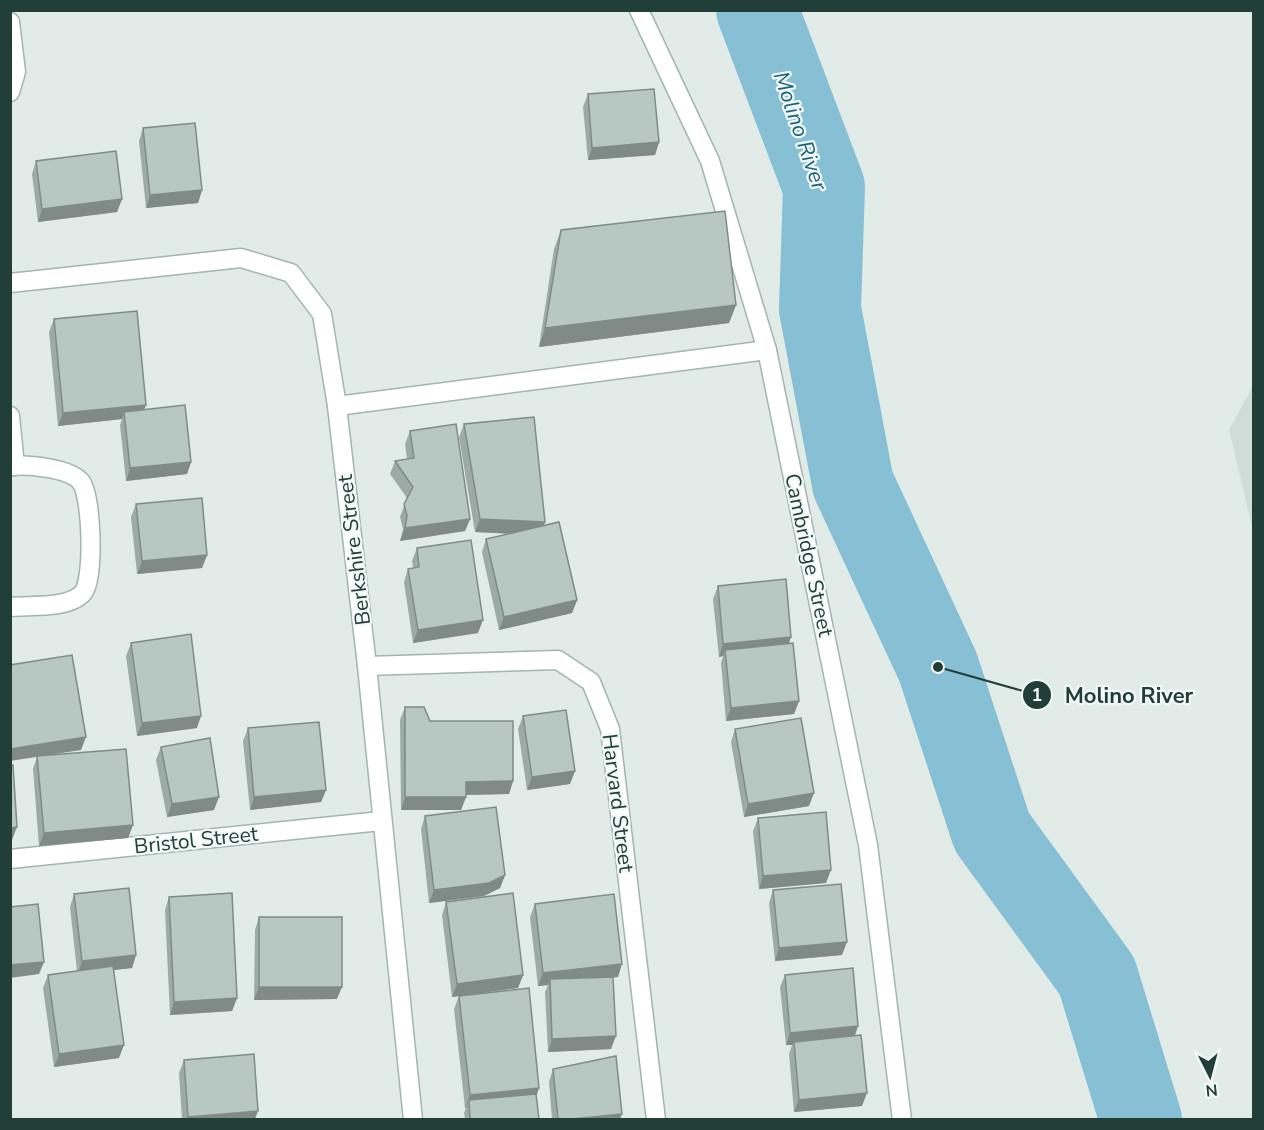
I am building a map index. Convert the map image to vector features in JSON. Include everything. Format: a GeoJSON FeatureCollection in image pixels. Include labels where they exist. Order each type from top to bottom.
{"type":"FeatureCollection","features":[{"type":"Feature","properties":{"kind":"street","name":"Cambridge Street"},"geometry":{"type":"LineString","coordinates":[[639,10],[710,161],[767,350],[868,845],[903,1119]]}},
{"type":"Feature","properties":{"kind":"street"},"geometry":{"type":"LineString","coordinates":[[10,22],[16,72],[10,92]]}},
{"type":"Feature","properties":{"kind":"street","name":"Berkshire Street"},"geometry":{"type":"LineString","coordinates":[[10,283],[241,258],[291,273],[322,314],[337,406],[367,666],[381,821],[414,1119]]}},
{"type":"Feature","properties":{"kind":"street"},"geometry":{"type":"LineString","coordinates":[[337,406],[767,350]]}},
{"type":"Feature","properties":{"kind":"street"},"geometry":{"type":"LineString","coordinates":[[10,416],[13,466],[64,470],[81,481],[88,499],[90,579],[83,593],[69,602],[10,607]]}},
{"type":"Feature","properties":{"kind":"street","name":"Harvard Street"},"geometry":{"type":"LineString","coordinates":[[367,666],[558,660],[591,681],[610,729],[656,1119]]}},
{"type":"Feature","properties":{"kind":"street","name":"Bristol Street"},"geometry":{"type":"LineString","coordinates":[[10,859],[381,821]]}},
{"type":"Feature","properties":{"kind":"shaded area"},"geometry":{"type":"Polygon","coordinates":[[[1253,386],[1253,530],[1229,430],[1253,386]]]}},
{"type":"Feature","properties":{"kind":"building"},"geometry":{"type":"Polygon","coordinates":[[[654,89],[659,142],[592,148],[588,94],[654,89]]]}},
{"type":"Feature","properties":{"kind":"building"},"geometry":{"type":"Polygon","coordinates":[[[195,123],[202,190],[150,195],[143,128],[195,123]]]}},
{"type":"Feature","properties":{"kind":"building"},"geometry":{"type":"Polygon","coordinates":[[[116,151],[122,199],[42,209],[36,161],[116,151]]]}},
{"type":"Feature","properties":{"kind":"building"},"geometry":{"type":"Polygon","coordinates":[[[725,211],[736,305],[545,328],[561,230],[725,211]]]}},
{"type":"Feature","properties":{"kind":"building"},"geometry":{"type":"Polygon","coordinates":[[[137,311],[146,405],[63,413],[54,319],[137,311]]]}},
{"type":"Feature","properties":{"kind":"building"},"geometry":{"type":"Polygon","coordinates":[[[185,405],[191,462],[130,468],[124,412],[185,405]]]}},
{"type":"Feature","properties":{"kind":"building"},"geometry":{"type":"Polygon","coordinates":[[[534,417],[545,522],[480,519],[464,424],[534,417]]]}},
{"type":"Feature","properties":{"kind":"building"},"geometry":{"type":"Polygon","coordinates":[[[456,424],[470,519],[405,528],[407,516],[404,504],[413,487],[395,461],[414,458],[410,431],[456,424]]]}},
{"type":"Feature","properties":{"kind":"building"},"geometry":{"type":"Polygon","coordinates":[[[202,498],[207,555],[142,561],[136,504],[202,498]]]}},
{"type":"Feature","properties":{"kind":"building"},"geometry":{"type":"Polygon","coordinates":[[[559,522],[577,600],[504,617],[486,539],[559,522]]]}},
{"type":"Feature","properties":{"kind":"building"},"geometry":{"type":"Polygon","coordinates":[[[471,540],[483,620],[418,630],[408,569],[419,567],[417,548],[471,540]]]}},
{"type":"Feature","properties":{"kind":"building"},"geometry":{"type":"Polygon","coordinates":[[[786,579],[791,637],[723,644],[718,586],[786,579]]]}},
{"type":"Feature","properties":{"kind":"building"},"geometry":{"type":"Polygon","coordinates":[[[191,634],[201,716],[142,723],[131,643],[191,634]]]}},
{"type":"Feature","properties":{"kind":"building"},"geometry":{"type":"Polygon","coordinates":[[[793,643],[799,701],[731,708],[725,650],[793,643]]]}},
{"type":"Feature","properties":{"kind":"building"},"geometry":{"type":"Polygon","coordinates":[[[72,655],[86,737],[10,749],[10,665],[72,655]]]}},
{"type":"Feature","properties":{"kind":"building"},"geometry":{"type":"Polygon","coordinates":[[[405,707],[424,707],[430,721],[513,721],[513,781],[466,782],[466,797],[405,797],[405,707]]]}},
{"type":"Feature","properties":{"kind":"building"},"geometry":{"type":"Polygon","coordinates":[[[566,710],[575,771],[532,777],[523,716],[566,710]]]}},
{"type":"Feature","properties":{"kind":"building"},"geometry":{"type":"Polygon","coordinates":[[[801,718],[814,793],[748,804],[735,729],[801,718]]]}},
{"type":"Feature","properties":{"kind":"building"},"geometry":{"type":"Polygon","coordinates":[[[319,722],[326,790],[254,797],[248,728],[319,722]]]}},
{"type":"Feature","properties":{"kind":"building"},"geometry":{"type":"Polygon","coordinates":[[[210,738],[219,797],[172,804],[161,747],[210,738]]]}},
{"type":"Feature","properties":{"kind":"building"},"geometry":{"type":"Polygon","coordinates":[[[126,749],[133,825],[44,833],[37,756],[126,749]]]}},
{"type":"Feature","properties":{"kind":"building"},"geometry":{"type":"Polygon","coordinates":[[[13,765],[17,827],[10,828],[10,766],[13,765]]]}},
{"type":"Feature","properties":{"kind":"building"},"geometry":{"type":"Polygon","coordinates":[[[496,807],[505,875],[489,883],[434,890],[425,816],[496,807]]]}},
{"type":"Feature","properties":{"kind":"building"},"geometry":{"type":"Polygon","coordinates":[[[826,812],[831,870],[763,876],[758,818],[826,812]]]}},
{"type":"Feature","properties":{"kind":"building"},"geometry":{"type":"Polygon","coordinates":[[[841,884],[847,942],[779,948],[773,890],[841,884]]]}},
{"type":"Feature","properties":{"kind":"building"},"geometry":{"type":"Polygon","coordinates":[[[129,888],[136,955],[82,961],[74,894],[129,888]]]}},
{"type":"Feature","properties":{"kind":"building"},"geometry":{"type":"Polygon","coordinates":[[[232,893],[237,998],[174,1002],[169,897],[232,893]]]}},
{"type":"Feature","properties":{"kind":"building"},"geometry":{"type":"Polygon","coordinates":[[[513,893],[523,975],[457,984],[446,902],[513,893]]]}},
{"type":"Feature","properties":{"kind":"building"},"geometry":{"type":"Polygon","coordinates":[[[614,894],[622,964],[543,973],[535,904],[614,894]]]}},
{"type":"Feature","properties":{"kind":"building"},"geometry":{"type":"Polygon","coordinates":[[[38,904],[44,962],[10,965],[10,907],[38,904]]]}},
{"type":"Feature","properties":{"kind":"building"},"geometry":{"type":"Polygon","coordinates":[[[259,917],[342,917],[342,987],[259,987],[259,917]]]}},
{"type":"Feature","properties":{"kind":"building"},"geometry":{"type":"Polygon","coordinates":[[[113,966],[124,1045],[59,1054],[48,975],[113,966]]]}},
{"type":"Feature","properties":{"kind":"building"},"geometry":{"type":"Polygon","coordinates":[[[853,968],[858,1026],[790,1033],[785,975],[853,968]]]}},
{"type":"Feature","properties":{"kind":"building"},"geometry":{"type":"Polygon","coordinates":[[[613,977],[616,1036],[552,1039],[550,979],[613,977]]]}},
{"type":"Feature","properties":{"kind":"building"},"geometry":{"type":"Polygon","coordinates":[[[529,988],[539,1088],[470,1095],[459,996],[529,988]]]}},
{"type":"Feature","properties":{"kind":"building"},"geometry":{"type":"Polygon","coordinates":[[[861,1035],[867,1093],[799,1100],[794,1042],[861,1035]]]}},
{"type":"Feature","properties":{"kind":"building"},"geometry":{"type":"Polygon","coordinates":[[[254,1054],[258,1111],[188,1117],[184,1060],[254,1054]]]}},
{"type":"Feature","properties":{"kind":"building"},"geometry":{"type":"Polygon","coordinates":[[[616,1056],[622,1114],[558,1119],[553,1069],[616,1056]]]}},
{"type":"Feature","properties":{"kind":"building"},"geometry":{"type":"Polygon","coordinates":[[[536,1094],[539,1119],[470,1119],[469,1100],[536,1094]]]}},
{"type":"Feature","properties":{"kind":"waterway","name":"Molino River"},"geometry":{"type":"LineString","coordinates":[[757,10],[824,187],[820,309],[853,484],[938,667],[992,832],[1097,976],[1141,1120]]}},
{"type":"Feature","properties":{"kind":"place","name":"Molino River"},"geometry":{"type":"Point","coordinates":[938,667]}}]}
